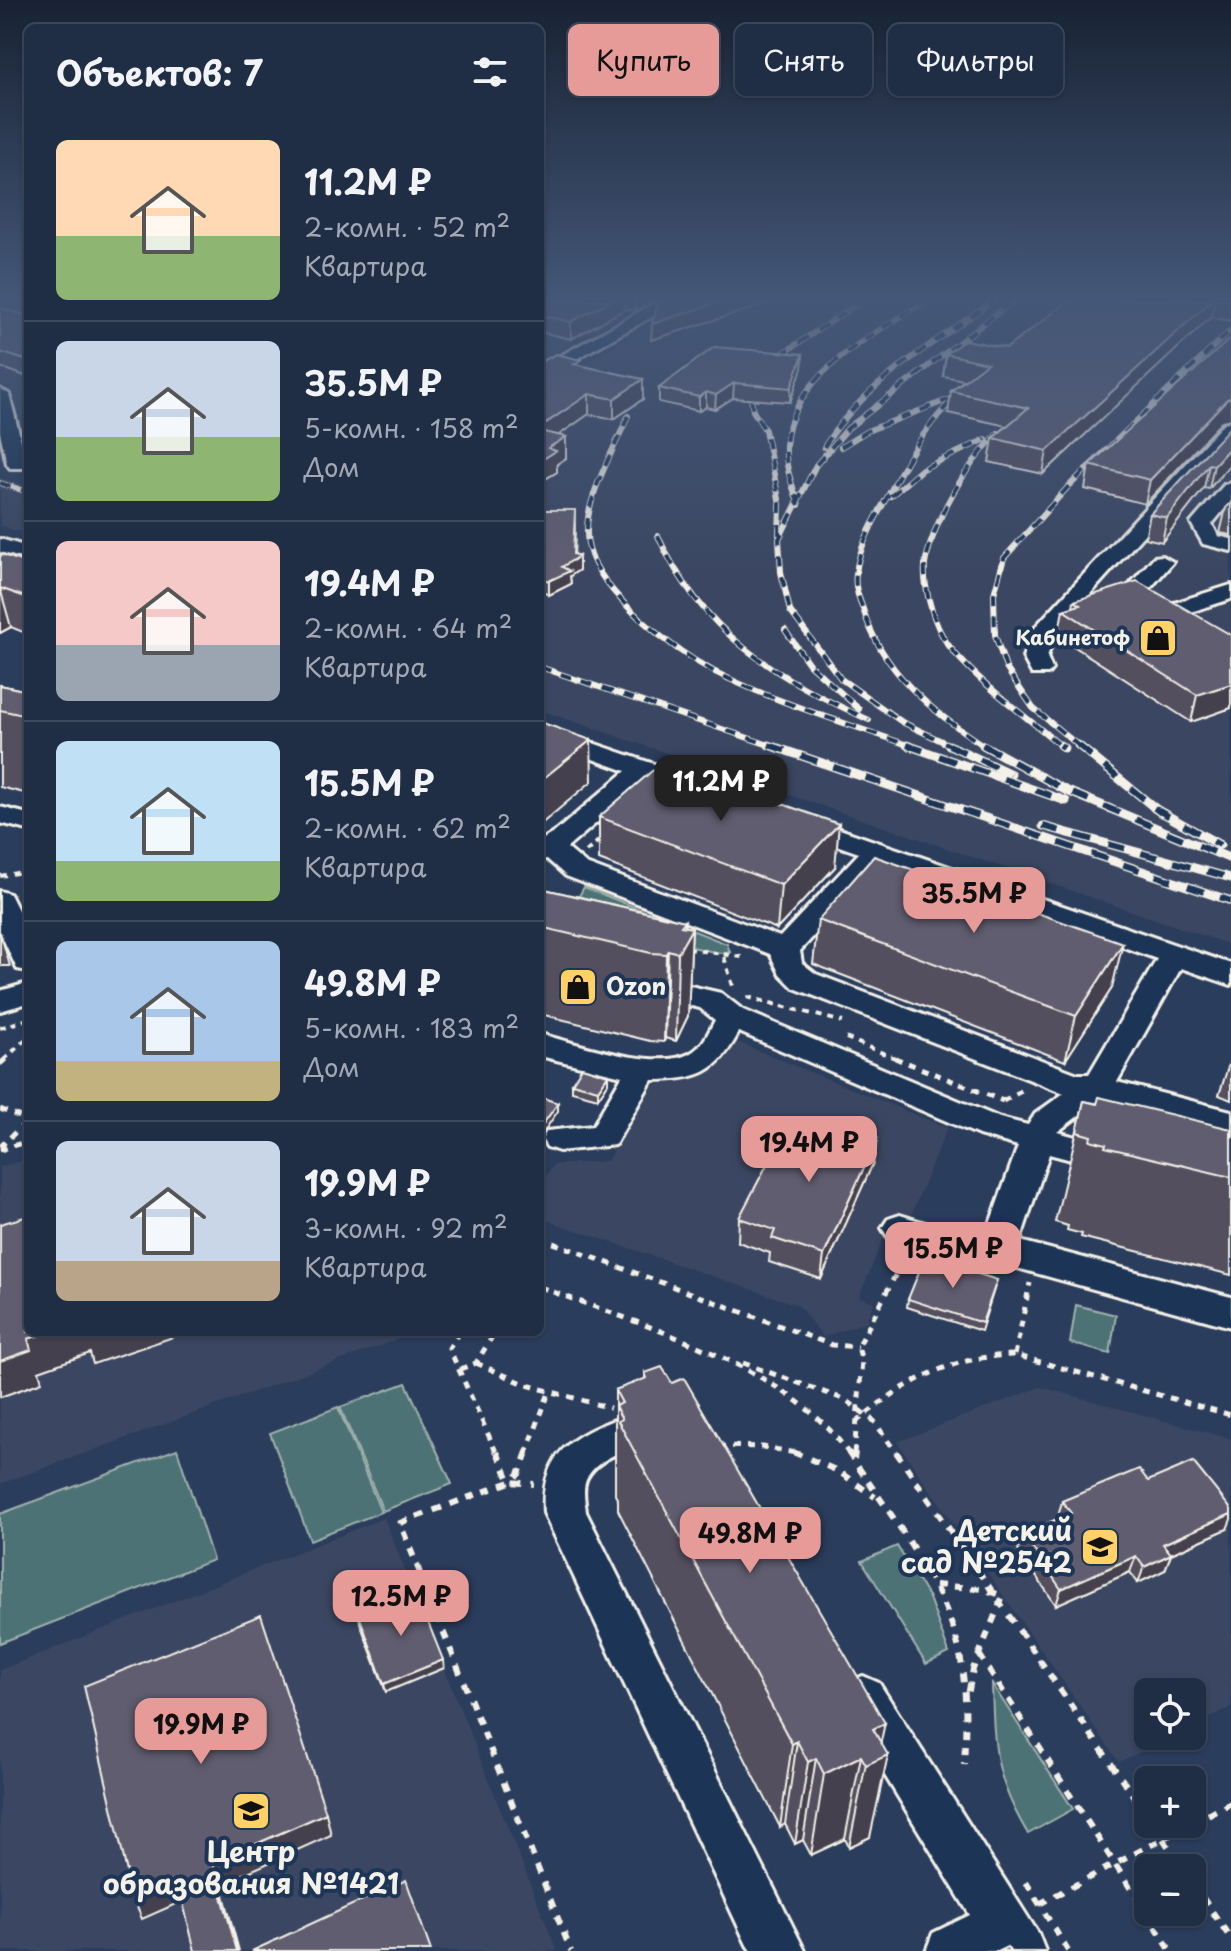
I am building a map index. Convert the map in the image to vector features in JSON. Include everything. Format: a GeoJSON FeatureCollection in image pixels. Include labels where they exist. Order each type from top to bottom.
{"type":"FeatureCollection","features":[{"type":"Feature","properties":{"kind":"street"},"geometry":{"type":"LineString","coordinates":[[0,394],[18,470]]}},
{"type":"Feature","properties":{"kind":"street"},"geometry":{"type":"LineString","coordinates":[[1040,669],[1035,657],[1044,631],[1231,427]]}},
{"type":"Feature","properties":{"kind":"street"},"geometry":{"type":"LineString","coordinates":[[1231,489],[1201,523],[1210,540],[1231,545]]}},
{"type":"Feature","properties":{"kind":"street"},"geometry":{"type":"LineString","coordinates":[[0,545],[24,553]]}},
{"type":"Feature","properties":{"kind":"street"},"geometry":{"type":"LineString","coordinates":[[1162,562],[1134,594],[1197,630]]}},
{"type":"Feature","properties":{"kind":"street"},"geometry":{"type":"LineString","coordinates":[[1166,613],[1231,592]]}},
{"type":"Feature","properties":{"kind":"street"},"geometry":{"type":"LineString","coordinates":[[544,733],[718,795]]}},
{"type":"Feature","properties":{"kind":"street"},"geometry":{"type":"LineString","coordinates":[[644,769],[545,850],[576,870],[785,953],[791,969],[805,981],[1051,1076],[1231,1123]]}},
{"type":"Feature","properties":{"kind":"street"},"geometry":{"type":"LineString","coordinates":[[0,815],[24,821]]}},
{"type":"Feature","properties":{"kind":"street"},"geometry":{"type":"LineString","coordinates":[[774,815],[1231,975]]}},
{"type":"Feature","properties":{"kind":"street"},"geometry":{"type":"LineString","coordinates":[[785,953],[876,851]]}},
{"type":"Feature","properties":{"kind":"street"},"geometry":{"type":"LineString","coordinates":[[0,900],[24,953]]}},
{"type":"Feature","properties":{"kind":"street"},"geometry":{"type":"LineString","coordinates":[[999,1249],[1037,1139],[1047,1122],[1101,1082],[1174,955]]}},
{"type":"Feature","properties":{"kind":"street"},"geometry":{"type":"LineString","coordinates":[[617,979],[710,1000],[732,1017],[992,1112],[1037,1139],[1147,1168]]}},
{"type":"Feature","properties":{"kind":"street"},"geometry":{"type":"LineString","coordinates":[[0,1001],[24,994]]}},
{"type":"Feature","properties":{"kind":"street"},"geometry":{"type":"LineString","coordinates":[[544,1046],[641,1071],[693,1063],[709,1057],[732,1017]]}},
{"type":"Feature","properties":{"kind":"street"},"geometry":{"type":"LineString","coordinates":[[559,1139],[603,1137],[641,1071]]}},
{"type":"Feature","properties":{"kind":"street"},"geometry":{"type":"LineString","coordinates":[[900,1228],[961,1248],[999,1249],[1231,1312]]}},
{"type":"Feature","properties":{"kind":"street"},"geometry":{"type":"LineString","coordinates":[[707,1447],[693,1431],[673,1424],[653,1423],[580,1455],[569,1466],[562,1488],[565,1513],[758,1913],[780,1951]]}},
{"type":"Feature","properties":{"kind":"street"},"geometry":{"type":"LineString","coordinates":[[839,1659],[1022,1915],[951,1951]]}},
{"type":"Feature","properties":{"kind":"path"},"geometry":{"type":"LineString","coordinates":[[0,876],[24,872]]}},
{"type":"Feature","properties":{"kind":"path"},"geometry":{"type":"LineString","coordinates":[[680,947],[724,957],[785,953]]}},
{"type":"Feature","properties":{"kind":"path"},"geometry":{"type":"LineString","coordinates":[[724,957],[731,984],[745,996],[796,1018]]}},
{"type":"Feature","properties":{"kind":"path"},"geometry":{"type":"LineString","coordinates":[[0,1028],[24,1020]]}},
{"type":"Feature","properties":{"kind":"path"},"geometry":{"type":"LineString","coordinates":[[836,1034],[992,1112],[1051,1076]]}},
{"type":"Feature","properties":{"kind":"path"},"geometry":{"type":"LineString","coordinates":[[0,1064],[24,1041]]}},
{"type":"Feature","properties":{"kind":"path"},"geometry":{"type":"LineString","coordinates":[[0,1109],[24,1118]]}},
{"type":"Feature","properties":{"kind":"path"},"geometry":{"type":"LineString","coordinates":[[0,1149],[24,1124]]}},
{"type":"Feature","properties":{"kind":"path"},"geometry":{"type":"LineString","coordinates":[[0,1149],[24,1142]]}},
{"type":"Feature","properties":{"kind":"path"},"geometry":{"type":"LineString","coordinates":[[854,1461],[862,1361],[858,1347],[898,1270],[900,1228]]}},
{"type":"Feature","properties":{"kind":"path"},"geometry":{"type":"LineString","coordinates":[[544,1239],[832,1345],[858,1347]]}},
{"type":"Feature","properties":{"kind":"path"},"geometry":{"type":"LineString","coordinates":[[1015,1355],[1035,1259]]}},
{"type":"Feature","properties":{"kind":"path"},"geometry":{"type":"LineString","coordinates":[[544,1289],[734,1361],[786,1376],[857,1406],[866,1413],[993,1593]]}},
{"type":"Feature","properties":{"kind":"path"},"geometry":{"type":"LineString","coordinates":[[456,1336],[449,1348],[510,1482]]}},
{"type":"Feature","properties":{"kind":"path"},"geometry":{"type":"LineString","coordinates":[[459,1370],[476,1363],[493,1336]]}},
{"type":"Feature","properties":{"kind":"path"},"geometry":{"type":"LineString","coordinates":[[856,1422],[899,1387],[939,1366],[981,1355],[1015,1355],[1231,1415]]}},
{"type":"Feature","properties":{"kind":"path"},"geometry":{"type":"LineString","coordinates":[[734,1361],[804,1407],[841,1442],[934,1585],[960,1652],[967,1701],[964,1765]]}},
{"type":"Feature","properties":{"kind":"path"},"geometry":{"type":"LineString","coordinates":[[476,1363],[653,1423]]}},
{"type":"Feature","properties":{"kind":"path"},"geometry":{"type":"LineString","coordinates":[[550,1390],[519,1474],[510,1482],[400,1523],[571,1951]]}},
{"type":"Feature","properties":{"kind":"path"},"geometry":{"type":"LineString","coordinates":[[707,1447],[763,1445],[797,1451],[835,1470],[880,1501]]}},
{"type":"Feature","properties":{"kind":"path"},"geometry":{"type":"LineString","coordinates":[[510,1482],[562,1488]]}},
{"type":"Feature","properties":{"kind":"path"},"geometry":{"type":"LineString","coordinates":[[934,1585],[1003,1596],[1002,1605],[979,1654],[967,1701]]}},
{"type":"Feature","properties":{"kind":"path"},"geometry":{"type":"LineString","coordinates":[[1002,1605],[1134,1797]]}},
{"type":"Feature","properties":{"kind":"path"},"geometry":{"type":"LineString","coordinates":[[979,1654],[1171,1951]]}},
{"type":"Feature","properties":{"kind":"path"},"geometry":{"type":"LineString","coordinates":[[1206,1816],[1231,1803]]}},
{"type":"Feature","properties":{"kind":"path"},"geometry":{"type":"LineString","coordinates":[[1068,1951],[1022,1915],[1163,1839],[1173,1854]]}},
{"type":"Feature","properties":{"kind":"path"},"geometry":{"type":"LineString","coordinates":[[1206,1902],[1231,1939]]}},
{"type":"Feature","properties":{"kind":"shaded area"},"geometry":{"type":"Polygon","coordinates":[[[0,391],[24,391],[24,468],[0,460],[0,391]]]}},
{"type":"Feature","properties":{"kind":"shaded area"},"geometry":{"type":"Polygon","coordinates":[[[544,391],[1231,391],[1231,945],[544,711],[544,391]]]}},
{"type":"Feature","properties":{"kind":"shaded area"},"geometry":{"type":"Polygon","coordinates":[[[0,478],[24,485],[24,534],[0,525],[0,478]]]}},
{"type":"Feature","properties":{"kind":"shaded area"},"geometry":{"type":"Polygon","coordinates":[[[730,1039],[947,1128],[908,1222],[892,1218],[859,1297],[874,1302],[866,1322],[823,1337],[798,1305],[544,1219],[544,1180],[553,1165],[607,1161],[653,1085],[694,1079],[716,1064],[730,1039]]]}},
{"type":"Feature","properties":{"kind":"shaded area"},"geometry":{"type":"Polygon","coordinates":[[[24,1160],[24,1336],[407,1336],[0,1484],[0,1167],[24,1160]]]}},
{"type":"Feature","properties":{"kind":"shaded area","name":"Детский сад №2542"},"geometry":{"type":"Polygon","coordinates":[[[1041,1387],[1231,1439],[1231,1707],[1206,1719],[1206,1678],[1134,1678],[1134,1750],[1143,1750],[1119,1762],[897,1442],[1041,1387]]]}},
{"type":"Feature","properties":{"kind":"shaded area","name":"Центр образования №1421"},"geometry":{"type":"Polygon","coordinates":[[[384,1518],[557,1951],[0,1951],[0,1670],[384,1518]]]}},
{"type":"Feature","properties":{"kind":"green space"},"geometry":{"type":"Polygon","coordinates":[[[584,887],[727,944],[730,952],[718,953],[567,918],[584,887]]]}},
{"type":"Feature","properties":{"kind":"green space"},"geometry":{"type":"Polygon","coordinates":[[[1076,1305],[1116,1315],[1110,1354],[1070,1343],[1076,1305]]]}},
{"type":"Feature","properties":{"kind":"green space"},"geometry":{"type":"Polygon","coordinates":[[[406,1383],[452,1484],[383,1511],[340,1407],[406,1383]]]}},
{"type":"Feature","properties":{"kind":"green space"},"geometry":{"type":"Polygon","coordinates":[[[338,1407],[381,1512],[310,1540],[270,1433],[338,1407]]]}},
{"type":"Feature","properties":{"kind":"green space"},"geometry":{"type":"Polygon","coordinates":[[[177,1449],[213,1560],[0,1643],[0,1514],[177,1449]]]}},
{"type":"Feature","properties":{"kind":"green space"},"geometry":{"type":"Polygon","coordinates":[[[897,1546],[929,1598],[949,1653],[926,1664],[862,1561],[897,1546]]]}},
{"type":"Feature","properties":{"kind":"green space"},"geometry":{"type":"Polygon","coordinates":[[[992,1684],[1073,1809],[1028,1834],[1008,1796],[998,1762],[992,1684]]]}},
{"type":"Feature","properties":{"kind":"building"},"geometry":{"type":"Polygon","coordinates":[[[544,391],[626,391],[614,399],[589,394],[544,424],[544,391]]]}},
{"type":"Feature","properties":{"kind":"building"},"geometry":{"type":"Polygon","coordinates":[[[673,391],[722,391],[716,395],[706,392],[699,397],[673,391]]]}},
{"type":"Feature","properties":{"kind":"building"},"geometry":{"type":"Polygon","coordinates":[[[951,391],[1113,391],[1047,451],[993,438],[1028,408],[951,391]]]}},
{"type":"Feature","properties":{"kind":"building"},"geometry":{"type":"Polygon","coordinates":[[[1172,391],[1231,391],[1231,398],[1150,480],[1089,465],[1172,391]]]}},
{"type":"Feature","properties":{"kind":"building"},"geometry":{"type":"Polygon","coordinates":[[[1231,426],[1231,446],[1214,465],[1209,464],[1167,518],[1150,514],[1231,426]]]}},
{"type":"Feature","properties":{"kind":"building"},"geometry":{"type":"Polygon","coordinates":[[[544,432],[566,437],[548,448],[556,451],[544,458],[544,432]]]}},
{"type":"Feature","properties":{"kind":"building"},"geometry":{"type":"Polygon","coordinates":[[[544,510],[575,510],[573,554],[579,556],[562,567],[570,571],[549,581],[544,579],[544,510]]]}},
{"type":"Feature","properties":{"kind":"building"},"geometry":{"type":"Polygon","coordinates":[[[0,556],[24,562],[24,597],[0,588],[0,556]]]}},
{"type":"Feature","properties":{"kind":"building"},"geometry":{"type":"Polygon","coordinates":[[[1137,581],[1231,635],[1231,684],[1197,695],[1063,610],[1080,605],[1074,601],[1137,581]]]}},
{"type":"Feature","properties":{"kind":"building"},"geometry":{"type":"Polygon","coordinates":[[[0,685],[24,690],[24,715],[0,710],[0,685]]]}},
{"type":"Feature","properties":{"kind":"building"},"geometry":{"type":"Polygon","coordinates":[[[544,723],[591,740],[544,778],[544,723]]]}},
{"type":"Feature","properties":{"kind":"building"},"geometry":{"type":"Polygon","coordinates":[[[672,765],[839,824],[781,885],[599,817],[652,771],[672,765]]]}},
{"type":"Feature","properties":{"kind":"building"},"geometry":{"type":"Polygon","coordinates":[[[874,856],[1123,943],[1076,1016],[818,920],[874,856]]]}},
{"type":"Feature","properties":{"kind":"building"},"geometry":{"type":"Polygon","coordinates":[[[544,889],[685,921],[681,926],[692,928],[678,953],[668,950],[666,954],[544,928],[544,889]]]}},
{"type":"Feature","properties":{"kind":"building"},"geometry":{"type":"Polygon","coordinates":[[[582,1067],[608,1075],[598,1090],[572,1083],[582,1067]]]}},
{"type":"Feature","properties":{"kind":"building"},"geometry":{"type":"Polygon","coordinates":[[[1099,1097],[1231,1129],[1231,1177],[1105,1147],[1106,1144],[1090,1140],[1091,1136],[1077,1132],[1084,1101],[1097,1104],[1099,1097]]]}},
{"type":"Feature","properties":{"kind":"building"},"geometry":{"type":"Polygon","coordinates":[[[544,1098],[558,1103],[544,1122],[544,1098]]]}},
{"type":"Feature","properties":{"kind":"building"},"geometry":{"type":"Polygon","coordinates":[[[791,1119],[827,1130],[830,1125],[877,1139],[824,1255],[772,1238],[775,1230],[739,1218],[791,1119]]]}},
{"type":"Feature","properties":{"kind":"building"},"geometry":{"type":"Polygon","coordinates":[[[24,1217],[24,1336],[37,1336],[28,1339],[31,1350],[0,1361],[0,1224],[24,1217]]]}},
{"type":"Feature","properties":{"kind":"building"},"geometry":{"type":"Polygon","coordinates":[[[925,1257],[997,1280],[982,1323],[908,1299],[925,1257]]]}},
{"type":"Feature","properties":{"kind":"building"},"geometry":{"type":"Polygon","coordinates":[[[662,1367],[672,1383],[684,1378],[885,1723],[873,1729],[888,1755],[866,1765],[861,1756],[824,1774],[816,1758],[808,1762],[797,1741],[792,1744],[618,1421],[622,1419],[615,1406],[622,1403],[615,1390],[647,1378],[645,1373],[662,1367]]]}},
{"type":"Feature","properties":{"kind":"building"},"geometry":{"type":"Polygon","coordinates":[[[1193,1462],[1231,1509],[1231,1514],[1163,1544],[1171,1554],[1144,1567],[1136,1556],[1061,1589],[1023,1534],[1071,1513],[1062,1501],[1139,1469],[1148,1481],[1193,1462]]]}},
{"type":"Feature","properties":{"kind":"building"},"geometry":{"type":"Polygon","coordinates":[[[416,1592],[443,1660],[384,1684],[359,1615],[416,1592]]]}},
{"type":"Feature","properties":{"kind":"building"},"geometry":{"type":"Polygon","coordinates":[[[261,1615],[326,1813],[213,1863],[237,1951],[195,1951],[177,1879],[133,1898],[84,1686],[261,1615]]]}},
{"type":"Feature","properties":{"kind":"building"},"geometry":{"type":"Polygon","coordinates":[[[406,1880],[431,1951],[252,1951],[406,1880]]]}},
{"type":"Feature","properties":{"kind":"railway"},"geometry":{"type":"LineString","coordinates":[[753,391],[753,411],[765,430],[780,504],[779,535]]}},
{"type":"Feature","properties":{"kind":"railway"},"geometry":{"type":"LineString","coordinates":[[798,501],[786,457],[788,429],[798,404],[807,391]]}},
{"type":"Feature","properties":{"kind":"railway"},"geometry":{"type":"LineString","coordinates":[[824,447],[840,424],[872,391]]}},
{"type":"Feature","properties":{"kind":"railway"},"geometry":{"type":"LineString","coordinates":[[798,501],[816,465],[848,428],[896,391]]}},
{"type":"Feature","properties":{"kind":"railway"},"geometry":{"type":"LineString","coordinates":[[963,391],[933,422],[906,462],[865,541],[856,583],[858,597],[872,632],[896,671],[928,705],[984,745]]}},
{"type":"Feature","properties":{"kind":"railway"},"geometry":{"type":"LineString","coordinates":[[1080,747],[1033,708],[1006,668],[995,635],[994,594],[1004,558],[1068,487],[1168,391]]}},
{"type":"Feature","properties":{"kind":"railway"},"geometry":{"type":"LineString","coordinates":[[841,447],[867,431],[950,399]]}},
{"type":"Feature","properties":{"kind":"railway"},"geometry":{"type":"LineString","coordinates":[[628,416],[593,498],[587,533],[596,567],[623,602],[659,635],[713,671],[787,703],[913,747]]}},
{"type":"Feature","properties":{"kind":"railway"},"geometry":{"type":"LineString","coordinates":[[998,433],[964,475],[945,507],[926,559],[928,598],[942,635],[964,663],[1062,747]]}},
{"type":"Feature","properties":{"kind":"railway"},"geometry":{"type":"LineString","coordinates":[[891,496],[922,469],[986,439]]}},
{"type":"Feature","properties":{"kind":"railway"},"geometry":{"type":"LineString","coordinates":[[0,483],[24,491]]}},
{"type":"Feature","properties":{"kind":"railway"},"geometry":{"type":"LineString","coordinates":[[798,501],[779,539],[781,572],[790,611],[841,679],[902,722],[954,747]]}},
{"type":"Feature","properties":{"kind":"railway"},"geometry":{"type":"LineString","coordinates":[[658,536],[696,600],[719,626],[745,648],[803,687],[869,720]]}},
{"type":"Feature","properties":{"kind":"railway"},"geometry":{"type":"LineString","coordinates":[[785,630],[809,664],[859,709]]}},
{"type":"Feature","properties":{"kind":"railway"},"geometry":{"type":"LineString","coordinates":[[544,668],[775,747]]}},
{"type":"Feature","properties":{"kind":"railway"},"geometry":{"type":"LineString","coordinates":[[769,745],[1231,901]]}},
{"type":"Feature","properties":{"kind":"railway"},"geometry":{"type":"LineString","coordinates":[[907,745],[1066,801]]}},
{"type":"Feature","properties":{"kind":"railway"},"geometry":{"type":"LineString","coordinates":[[949,745],[1011,774]]}},
{"type":"Feature","properties":{"kind":"railway"},"geometry":{"type":"LineString","coordinates":[[984,745],[1065,790],[1231,859]]}},
{"type":"Feature","properties":{"kind":"railway"},"geometry":{"type":"LineString","coordinates":[[1060,745],[1064,748]]}},
{"type":"Feature","properties":{"kind":"railway"},"geometry":{"type":"LineString","coordinates":[[1078,745],[1157,810]]}},
{"type":"Feature","properties":{"kind":"railway"},"geometry":{"type":"LineString","coordinates":[[1157,810],[1220,845]]}},
{"type":"Feature","properties":{"kind":"railway"},"geometry":{"type":"LineString","coordinates":[[1157,810],[1161,813]]}},
{"type":"Feature","properties":{"kind":"railway"},"geometry":{"type":"LineString","coordinates":[[1043,826],[1231,878]]}},
{"type":"Feature","properties":{"kind":"place","name":"Кабинетоф"},"geometry":{"type":"Point","coordinates":[1158,638]}},
{"type":"Feature","properties":{"kind":"place","name":"Ozon"},"geometry":{"type":"Point","coordinates":[578,987]}},
{"type":"Feature","properties":{"kind":"place","name":"Детский сад №2542"},"geometry":{"type":"Point","coordinates":[1100,1547]}},
{"type":"Feature","properties":{"kind":"place","name":"Центр образования №1421"},"geometry":{"type":"Point","coordinates":[251,1811]}}]}
